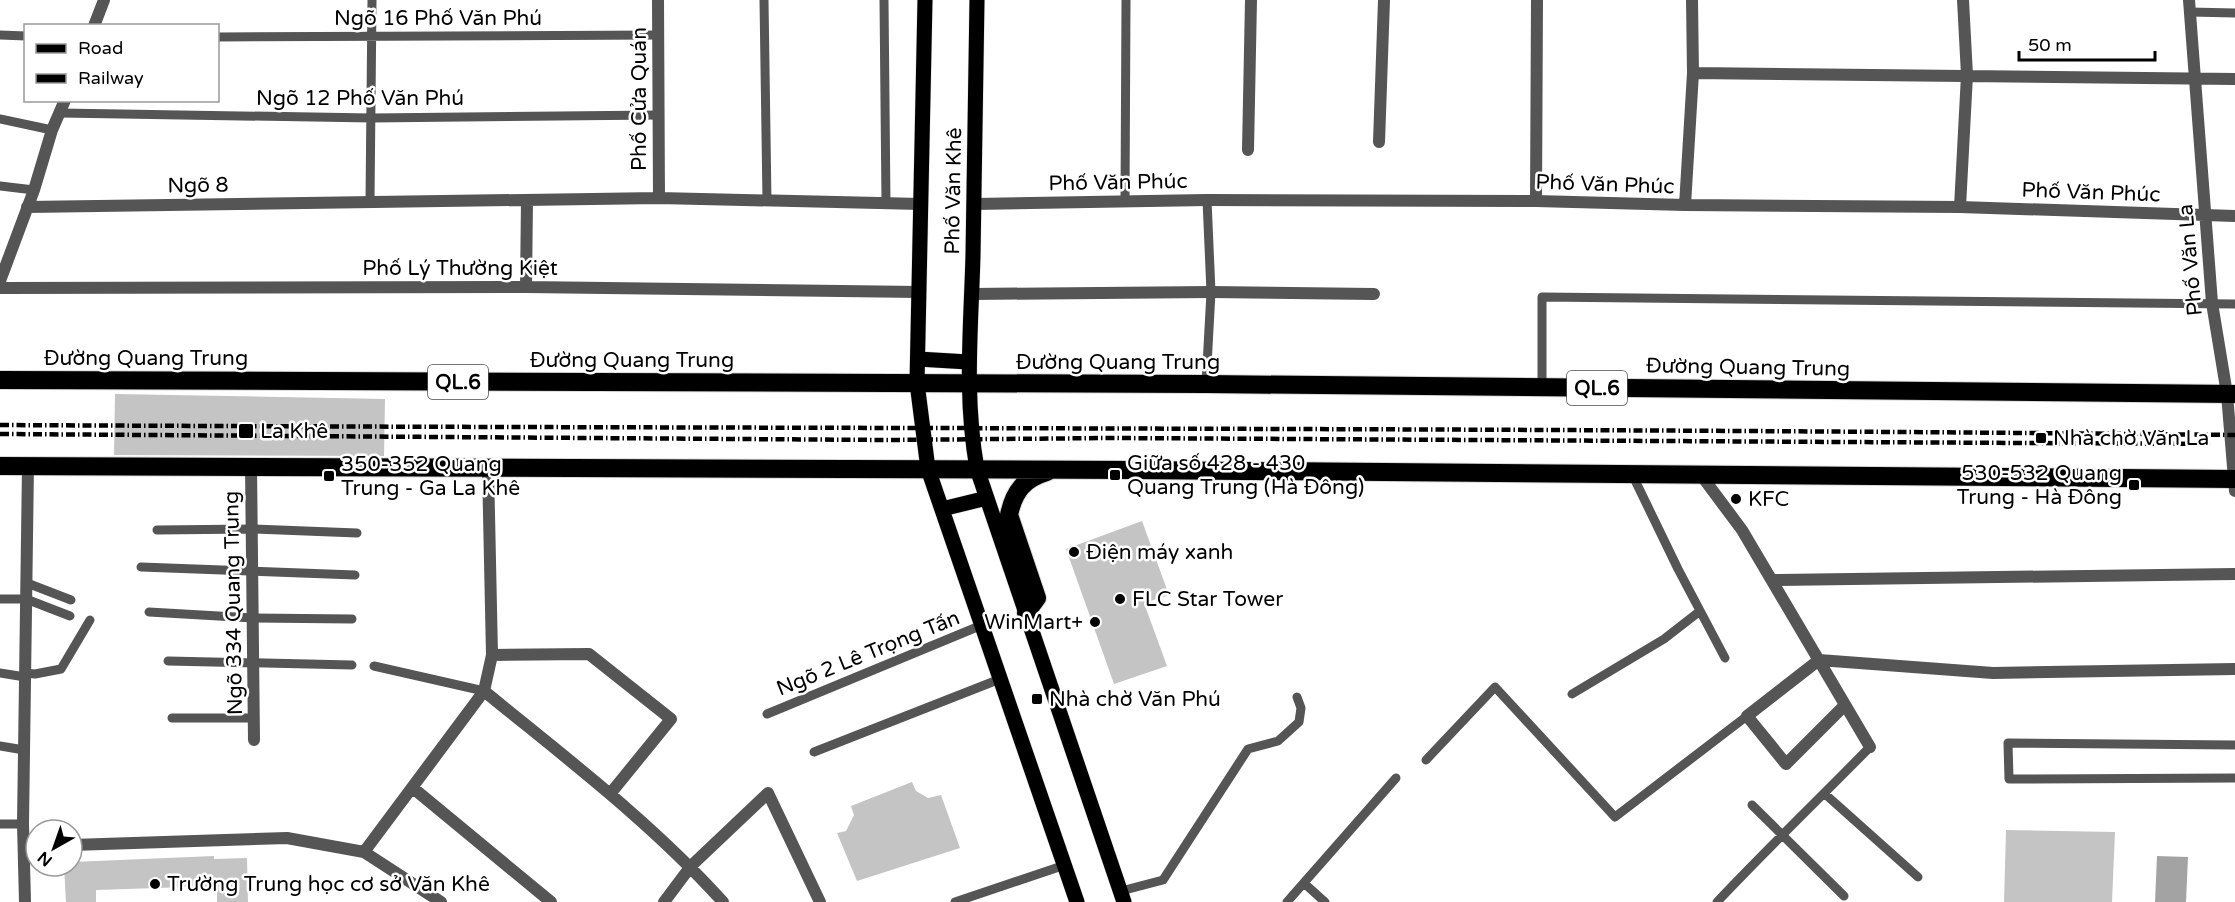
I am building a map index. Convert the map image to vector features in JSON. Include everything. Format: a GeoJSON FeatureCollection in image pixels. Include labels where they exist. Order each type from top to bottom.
{"type":"FeatureCollection","features":[{"type":"Feature","properties":{"kind":"highway","name":"Đường Quang Trung"},"geometry":{"type":"LineString","coordinates":[[0,380],[1206,384],[2231,394]]}},
{"type":"Feature","properties":{"kind":"highway"},"geometry":{"type":"LineString","coordinates":[[0,466],[1054,469],[2235,479]]}},
{"type":"Feature","properties":{"kind":"highway"},"geometry":{"type":"LineString","coordinates":[[1026,613],[1037,598],[1009,515],[1011,502],[1030,477],[1054,469]]}},
{"type":"Feature","properties":{"kind":"main road","name":"Phố Văn Khê"},"geometry":{"type":"LineString","coordinates":[[925,0],[917,383],[928,469],[1077,902]]}},
{"type":"Feature","properties":{"kind":"main road","name":"Phố Văn Khê"},"geometry":{"type":"LineString","coordinates":[[977,0],[972,294],[968,362],[972,439],[977,469],[1123,896]]}},
{"type":"Feature","properties":{"kind":"main road"},"geometry":{"type":"LineString","coordinates":[[918,359],[968,362]]}},
{"type":"Feature","properties":{"kind":"main road"},"geometry":{"type":"LineString","coordinates":[[942,509],[987,498]]}},
{"type":"Feature","properties":{"kind":"street"},"geometry":{"type":"LineString","coordinates":[[95,24],[104,0]]}},
{"type":"Feature","properties":{"kind":"street","name":"Phố Cửa Quán"},"geometry":{"type":"LineString","coordinates":[[658,0],[659,198]]}},
{"type":"Feature","properties":{"kind":"street"},"geometry":{"type":"LineString","coordinates":[[1248,150],[1251,0]]}},
{"type":"Feature","properties":{"kind":"street"},"geometry":{"type":"LineString","coordinates":[[1379,142],[1384,0]]}},
{"type":"Feature","properties":{"kind":"street"},"geometry":{"type":"LineString","coordinates":[[1536,201],[1537,0]]}},
{"type":"Feature","properties":{"kind":"street"},"geometry":{"type":"LineString","coordinates":[[1685,205],[1693,73],[1692,0]]}},
{"type":"Feature","properties":{"kind":"street"},"geometry":{"type":"LineString","coordinates":[[1960,207],[1967,75],[1963,0]]}},
{"type":"Feature","properties":{"kind":"street","name":"Phố Văn La"},"geometry":{"type":"LineString","coordinates":[[2190,6],[2212,303],[2231,394],[2235,491]]}},
{"type":"Feature","properties":{"kind":"street"},"geometry":{"type":"LineString","coordinates":[[1693,73],[2235,79]]}},
{"type":"Feature","properties":{"kind":"street"},"geometry":{"type":"LineString","coordinates":[[0,281],[34,190],[52,130],[64,102]]}},
{"type":"Feature","properties":{"kind":"street","name":"Ngõ 8"},"geometry":{"type":"LineString","coordinates":[[27,207],[659,198],[921,204]]}},
{"type":"Feature","properties":{"kind":"street"},"geometry":{"type":"LineString","coordinates":[[526,287],[527,200]]}},
{"type":"Feature","properties":{"kind":"street","name":"Phố Văn Phúc"},"geometry":{"type":"LineString","coordinates":[[974,204],[1207,200],[1536,201],[1685,205],[1960,207],[2235,216]]}},
{"type":"Feature","properties":{"kind":"street","name":"Phố Lý Thường Kiệt"},"geometry":{"type":"LineString","coordinates":[[0,288],[526,287],[919,292]]}},
{"type":"Feature","properties":{"kind":"street"},"geometry":{"type":"LineString","coordinates":[[972,294],[1211,292],[1374,294]]}},
{"type":"Feature","properties":{"kind":"street"},"geometry":{"type":"LineString","coordinates":[[24,827],[28,466]]}},
{"type":"Feature","properties":{"kind":"street","name":"Ngõ 334 Quang Trung"},"geometry":{"type":"LineString","coordinates":[[251,466],[254,740]]}},
{"type":"Feature","properties":{"kind":"street"},"geometry":{"type":"LineString","coordinates":[[364,852],[484,691],[492,655],[488,467]]}},
{"type":"Feature","properties":{"kind":"street"},"geometry":{"type":"LineString","coordinates":[[1701,475],[1742,530],[1870,747]]}},
{"type":"Feature","properties":{"kind":"street"},"geometry":{"type":"LineString","coordinates":[[1772,580],[2235,574]]}},
{"type":"Feature","properties":{"kind":"street"},"geometry":{"type":"LineString","coordinates":[[492,655],[589,654],[671,719],[610,794]]}},
{"type":"Feature","properties":{"kind":"street"},"geometry":{"type":"LineString","coordinates":[[1845,705],[1786,764],[1747,716],[1819,660],[1993,673],[2235,669]]}},
{"type":"Feature","properties":{"kind":"street"},"geometry":{"type":"LineString","coordinates":[[484,691],[610,794],[691,866],[723,902]]}},
{"type":"Feature","properties":{"kind":"street"},"geometry":{"type":"LineString","coordinates":[[413,788],[551,902]]}},
{"type":"Feature","properties":{"kind":"street"},"geometry":{"type":"LineString","coordinates":[[663,902],[691,866],[768,793],[820,902]]}},
{"type":"Feature","properties":{"kind":"street"},"geometry":{"type":"LineString","coordinates":[[84,845],[287,838],[364,852],[441,902]]}},
{"type":"Feature","properties":{"kind":"street"},"geometry":{"type":"LineString","coordinates":[[25,902],[27,878]]}},
{"type":"Feature","properties":{"kind":"lane"},"geometry":{"type":"LineString","coordinates":[[370,201],[372,0]]}},
{"type":"Feature","properties":{"kind":"lane"},"geometry":{"type":"LineString","coordinates":[[764,0],[767,201]]}},
{"type":"Feature","properties":{"kind":"lane"},"geometry":{"type":"LineString","coordinates":[[884,0],[885,204]]}},
{"type":"Feature","properties":{"kind":"lane"},"geometry":{"type":"LineString","coordinates":[[1125,202],[1126,0]]}},
{"type":"Feature","properties":{"kind":"lane"},"geometry":{"type":"LineString","coordinates":[[2190,6],[2235,12]]}},
{"type":"Feature","properties":{"kind":"lane"},"geometry":{"type":"LineString","coordinates":[[0,35],[24,36]]}},
{"type":"Feature","properties":{"kind":"lane","name":"Ngõ 16 Phố Văn Phú"},"geometry":{"type":"LineString","coordinates":[[219,37],[658,35]]}},
{"type":"Feature","properties":{"kind":"lane","name":"Ngõ 12 Phố Văn Phú"},"geometry":{"type":"LineString","coordinates":[[61,113],[372,118],[659,115]]}},
{"type":"Feature","properties":{"kind":"lane"},"geometry":{"type":"LineString","coordinates":[[0,119],[52,130]]}},
{"type":"Feature","properties":{"kind":"lane"},"geometry":{"type":"LineString","coordinates":[[0,186],[34,190]]}},
{"type":"Feature","properties":{"kind":"lane"},"geometry":{"type":"LineString","coordinates":[[1206,384],[1211,292],[1207,200]]}},
{"type":"Feature","properties":{"kind":"lane"},"geometry":{"type":"LineString","coordinates":[[1542,387],[1542,297],[2235,304]]}},
{"type":"Feature","properties":{"kind":"lane"},"geometry":{"type":"LineString","coordinates":[[1632,474],[1725,658]]}},
{"type":"Feature","properties":{"kind":"lane"},"geometry":{"type":"LineString","coordinates":[[157,530],[252,529],[357,532]]}},
{"type":"Feature","properties":{"kind":"lane"},"geometry":{"type":"LineString","coordinates":[[141,567],[355,575]]}},
{"type":"Feature","properties":{"kind":"lane"},"geometry":{"type":"LineString","coordinates":[[27,583],[71,600]]}},
{"type":"Feature","properties":{"kind":"lane"},"geometry":{"type":"LineString","coordinates":[[0,599],[26,599],[70,616]]}},
{"type":"Feature","properties":{"kind":"lane"},"geometry":{"type":"LineString","coordinates":[[1572,694],[1664,639],[1700,611]]}},
{"type":"Feature","properties":{"kind":"lane"},"geometry":{"type":"LineString","coordinates":[[149,612],[253,618],[352,619]]}},
{"type":"Feature","properties":{"kind":"lane"},"geometry":{"type":"LineString","coordinates":[[0,673],[25,675],[61,669],[90,620]]}},
{"type":"Feature","properties":{"kind":"lane","name":"Ngõ 2 Lê Trọng Tấn"},"geometry":{"type":"LineString","coordinates":[[767,714],[982,625]]}},
{"type":"Feature","properties":{"kind":"lane"},"geometry":{"type":"LineString","coordinates":[[168,661],[352,665]]}},
{"type":"Feature","properties":{"kind":"lane"},"geometry":{"type":"LineString","coordinates":[[374,666],[484,691]]}},
{"type":"Feature","properties":{"kind":"lane"},"geometry":{"type":"LineString","coordinates":[[814,752],[1000,679]]}},
{"type":"Feature","properties":{"kind":"lane"},"geometry":{"type":"LineString","coordinates":[[1426,760],[1496,687],[1615,817],[1747,716]]}},
{"type":"Feature","properties":{"kind":"lane"},"geometry":{"type":"LineString","coordinates":[[1123,896],[1163,880],[1248,749],[1278,741],[1299,723],[1301,708],[1297,697]]}},
{"type":"Feature","properties":{"kind":"lane"},"geometry":{"type":"LineString","coordinates":[[172,718],[254,718]]}},
{"type":"Feature","properties":{"kind":"lane"},"geometry":{"type":"LineString","coordinates":[[2235,745],[2008,743],[2009,779],[2235,778]]}},
{"type":"Feature","properties":{"kind":"lane"},"geometry":{"type":"LineString","coordinates":[[0,746],[24,750]]}},
{"type":"Feature","properties":{"kind":"lane"},"geometry":{"type":"LineString","coordinates":[[1717,902],[1780,835],[1825,794],[1870,747]]}},
{"type":"Feature","properties":{"kind":"lane"},"geometry":{"type":"LineString","coordinates":[[1287,902],[1396,778]]}},
{"type":"Feature","properties":{"kind":"lane"},"geometry":{"type":"LineString","coordinates":[[1825,794],[1918,877]]}},
{"type":"Feature","properties":{"kind":"lane"},"geometry":{"type":"LineString","coordinates":[[1752,805],[1844,896]]}},
{"type":"Feature","properties":{"kind":"lane"},"geometry":{"type":"LineString","coordinates":[[0,824],[23,824]]}},
{"type":"Feature","properties":{"kind":"lane"},"geometry":{"type":"LineString","coordinates":[[956,902],[1065,865]]}},
{"type":"Feature","properties":{"kind":"lane"},"geometry":{"type":"LineString","coordinates":[[1305,884],[1325,902]]}},
{"type":"Feature","properties":{"kind":"shaded area"},"geometry":{"type":"Polygon","coordinates":[[[2157,856],[2188,857],[2186,902],[2155,902],[2157,856]]]}},
{"type":"Feature","properties":{"kind":"building"},"geometry":{"type":"Polygon","coordinates":[[[115,394],[385,399],[384,456],[114,455],[115,394]]]}},
{"type":"Feature","properties":{"kind":"building","name":"FLC Star Tower"},"geometry":{"type":"Polygon","coordinates":[[[1142,521],[1169,595],[1144,603],[1167,666],[1114,684],[1066,549],[1142,521]]]}},
{"type":"Feature","properties":{"kind":"building"},"geometry":{"type":"Polygon","coordinates":[[[912,782],[916,791],[928,798],[941,795],[960,848],[857,881],[837,833],[846,831],[854,815],[851,806],[912,782]]]}},
{"type":"Feature","properties":{"kind":"building"},"geometry":{"type":"Polygon","coordinates":[[[2006,830],[2115,832],[2112,902],[2004,902],[2006,830]]]}},
{"type":"Feature","properties":{"kind":"building","name":"Trường Trung học cơ sở Văn Khê"},"geometry":{"type":"Polygon","coordinates":[[[214,856],[214,859],[247,858],[248,902],[217,902],[217,886],[96,890],[96,902],[66,902],[65,878],[84,878],[84,861],[214,856]]]}},
{"type":"Feature","properties":{"kind":"railway"},"geometry":{"type":"LineString","coordinates":[[0,425],[1397,429],[2235,435]]}},
{"type":"Feature","properties":{"kind":"railway"},"geometry":{"type":"LineString","coordinates":[[0,434],[887,440],[1112,438],[2211,444]]}},
{"type":"Feature","properties":{"kind":"place","name":"La Khê"},"geometry":{"type":"Point","coordinates":[246,431]}},
{"type":"Feature","properties":{"kind":"place","name":"Nhà chờ Văn La"},"geometry":{"type":"Point","coordinates":[2041,438]}},
{"type":"Feature","properties":{"kind":"place","name":"Giữa số 428 - 430 Quang Trung (Hà Đông)"},"geometry":{"type":"Point","coordinates":[1115,475]}},
{"type":"Feature","properties":{"kind":"place","name":"350-352 Quang Trung - Ga La Khê"},"geometry":{"type":"Point","coordinates":[329,476]}},
{"type":"Feature","properties":{"kind":"place","name":"530-532 Quang Trung - Hà Đông"},"geometry":{"type":"Point","coordinates":[2134,485]}},
{"type":"Feature","properties":{"kind":"place","name":"KFC"},"geometry":{"type":"Point","coordinates":[1736,499]}},
{"type":"Feature","properties":{"kind":"place","name":"Điện máy xanh"},"geometry":{"type":"Point","coordinates":[1074,552]}},
{"type":"Feature","properties":{"kind":"place","name":"FLC Star Tower"},"geometry":{"type":"Point","coordinates":[1120,599]}},
{"type":"Feature","properties":{"kind":"place","name":"WinMart+"},"geometry":{"type":"Point","coordinates":[1095,622]}},
{"type":"Feature","properties":{"kind":"place","name":"Nhà chờ Văn Phú"},"geometry":{"type":"Point","coordinates":[1037,699]}},
{"type":"Feature","properties":{"kind":"place","name":"Trường Trung học cơ sở Văn Khê"},"geometry":{"type":"Point","coordinates":[155,884]}}]}
